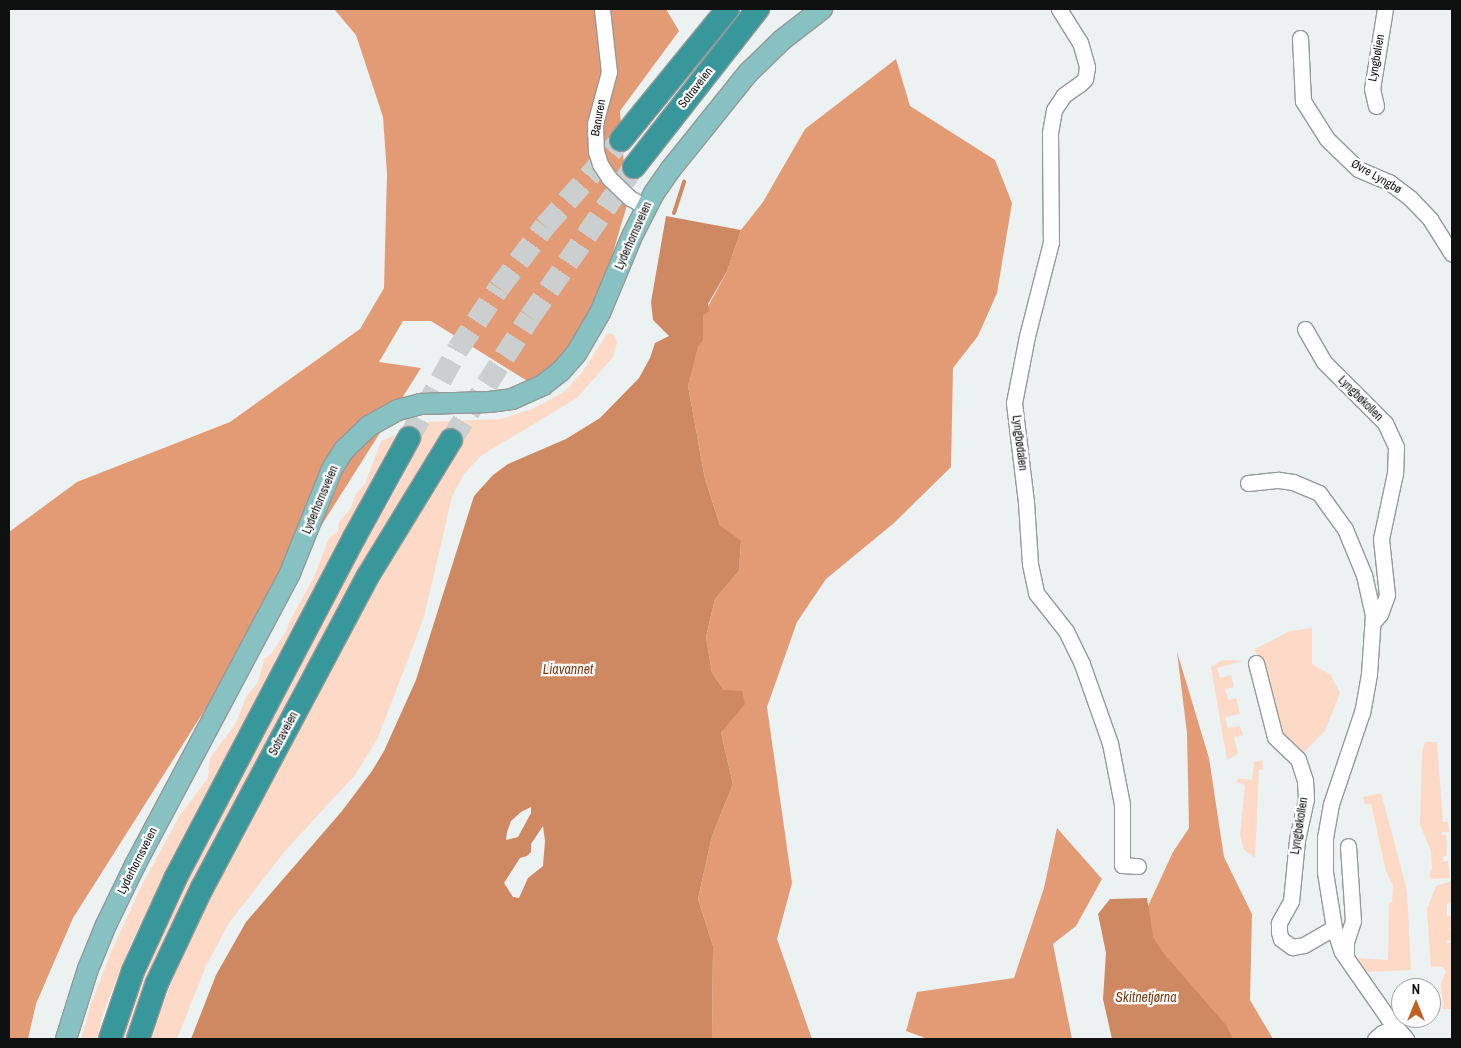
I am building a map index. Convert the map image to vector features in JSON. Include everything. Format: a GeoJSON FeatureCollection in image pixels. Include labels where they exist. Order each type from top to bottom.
{"type":"FeatureCollection","features":[{"type":"Feature","properties":{"kind":"highway","name":"Sotraveien"},"geometry":{"type":"LineString","coordinates":[[621,140],[728,9]]}},
{"type":"Feature","properties":{"kind":"highway","name":"Sotraveien"},"geometry":{"type":"LineString","coordinates":[[634,167],[758,9]]}},
{"type":"Feature","properties":{"kind":"highway"},"geometry":{"type":"LineString","coordinates":[[110,1039],[132,971],[176,878],[409,438]]}},
{"type":"Feature","properties":{"kind":"highway","name":"Sotraveien"},"geometry":{"type":"LineString","coordinates":[[138,1039],[157,983],[202,888],[368,576],[451,440]]}},
{"type":"Feature","properties":{"kind":"main road","name":"Lyderhornsveien"},"geometry":{"type":"LineString","coordinates":[[66,1039],[88,969],[106,925],[140,856],[290,573],[332,470],[344,450],[368,426],[398,410],[421,404],[489,402],[512,399],[528,393],[552,379],[576,354],[600,314],[646,207],[670,170],[737,85],[782,40],[822,9]]}},
{"type":"Feature","properties":{"kind":"street","name":"Banuren"},"geometry":{"type":"LineString","coordinates":[[602,9],[609,72],[596,124],[596,151],[600,164],[609,178],[630,198],[646,207]]}},
{"type":"Feature","properties":{"kind":"street","name":"Lyngbødalen"},"geometry":{"type":"LineString","coordinates":[[1059,9],[1080,42],[1087,67],[1085,79],[1082,83],[1064,95],[1054,110],[1050,133],[1051,242],[1026,336],[1014,403],[1026,502],[1030,564],[1036,593],[1066,631],[1082,664],[1112,752],[1122,804],[1122,865],[1138,866]]}},
{"type":"Feature","properties":{"kind":"street","name":"Lyngbølien"},"geometry":{"type":"LineString","coordinates":[[1376,106],[1372,89],[1385,9]]}},
{"type":"Feature","properties":{"kind":"street","name":"Øvre Lyngbø"},"geometry":{"type":"LineString","coordinates":[[1300,38],[1304,102],[1327,139],[1358,169],[1389,182],[1410,198],[1430,219],[1452,254]]}},
{"type":"Feature","properties":{"kind":"street","name":"Lyngbøkollen"},"geometry":{"type":"LineString","coordinates":[[1306,328],[1324,362],[1385,423],[1396,447],[1395,473],[1380,539],[1387,595],[1380,614],[1374,621]]}},
{"type":"Feature","properties":{"kind":"street","name":"Lyngbøkollen"},"geometry":{"type":"LineString","coordinates":[[1248,483],[1279,480],[1293,482],[1319,493],[1345,528],[1364,575],[1374,621],[1365,701],[1334,789],[1325,837],[1325,872],[1334,928],[1346,958],[1404,1038]]}},
{"type":"Feature","properties":{"kind":"street","name":"Lyngbøkollen"},"geometry":{"type":"LineString","coordinates":[[1256,663],[1275,737],[1298,759],[1305,780],[1306,799],[1297,840],[1291,901],[1279,923],[1281,939],[1292,947],[1304,945],[1334,928]]}},
{"type":"Feature","properties":{"kind":"street"},"geometry":{"type":"LineString","coordinates":[[1346,958],[1346,942],[1353,922],[1348,846]]}},
{"type":"Feature","properties":{"kind":"street","name":"Lyngbøkollen"},"geometry":{"type":"LineString","coordinates":[[1375,1039],[1387,1031],[1404,1038]]}},
{"type":"Feature","properties":{"kind":"shaded area"},"geometry":{"type":"Polygon","coordinates":[[[334,9],[666,9],[679,31],[620,111],[627,205],[593,320],[550,395],[431,321],[403,321],[379,362],[421,368],[73,918],[36,1004],[28,1039],[9,1039],[9,532],[77,482],[230,422],[360,329],[384,288],[387,174],[383,117],[356,35],[334,9]]]}},
{"type":"Feature","properties":{"kind":"shaded area"},"geometry":{"type":"Polygon","coordinates":[[[896,59],[910,106],[995,160],[1012,203],[997,293],[978,336],[953,368],[951,467],[894,523],[826,579],[797,622],[767,707],[792,883],[777,939],[812,1039],[712,1039],[713,946],[698,899],[712,836],[733,784],[721,733],[745,703],[724,690],[712,673],[706,637],[715,599],[739,571],[741,542],[720,525],[705,479],[688,386],[703,316],[727,271],[741,230],[763,202],[805,129],[896,59]]]}},
{"type":"Feature","properties":{"kind":"shaded area"},"geometry":{"type":"Polygon","coordinates":[[[610,333],[615,336],[617,343],[613,357],[577,398],[482,455],[464,474],[452,497],[424,617],[378,738],[355,775],[285,851],[229,923],[206,966],[177,1039],[150,1039],[177,967],[209,899],[368,601],[457,451],[327,632],[315,651],[318,652],[128,1039],[118,1039],[159,932],[332,602],[407,469],[413,453],[307,605],[133,939],[103,1013],[97,1039],[81,1039],[91,1004],[112,950],[141,887],[180,815],[208,778],[210,758],[236,723],[246,697],[258,682],[264,659],[271,654],[287,630],[289,622],[314,577],[329,538],[338,531],[339,522],[351,508],[356,494],[365,484],[381,441],[426,422],[501,419],[534,408],[564,392],[581,374],[607,334],[610,333]]]}},
{"type":"Feature","properties":{"kind":"shaded area"},"geometry":{"type":"Polygon","coordinates":[[[1312,628],[1312,664],[1331,675],[1340,693],[1325,731],[1300,756],[1276,732],[1255,649],[1290,631],[1312,628]]]}},
{"type":"Feature","properties":{"kind":"shaded area"},"geometry":{"type":"Polygon","coordinates":[[[1177,652],[1209,758],[1224,857],[1252,914],[1250,1000],[1273,1039],[1218,1039],[1135,934],[1173,852],[1189,828],[1187,733],[1177,652]]]}},
{"type":"Feature","properties":{"kind":"shaded area"},"geometry":{"type":"Polygon","coordinates":[[[1222,660],[1243,661],[1217,668],[1220,678],[1231,675],[1234,687],[1225,689],[1228,700],[1236,698],[1240,714],[1225,717],[1228,728],[1240,726],[1243,735],[1234,737],[1238,754],[1227,760],[1211,667],[1222,660]]]}},
{"type":"Feature","properties":{"kind":"shaded area"},"geometry":{"type":"Polygon","coordinates":[[[1425,742],[1437,742],[1443,822],[1448,822],[1449,832],[1442,832],[1442,835],[1446,835],[1447,856],[1443,857],[1443,861],[1448,861],[1450,878],[1431,879],[1429,875],[1432,869],[1431,851],[1420,825],[1422,753],[1425,742]]]}},
{"type":"Feature","properties":{"kind":"shaded area"},"geometry":{"type":"Polygon","coordinates":[[[1262,760],[1263,769],[1259,770],[1255,858],[1244,850],[1240,835],[1245,785],[1237,782],[1238,778],[1252,780],[1254,762],[1262,760]]]}},
{"type":"Feature","properties":{"kind":"shaded area"},"geometry":{"type":"Polygon","coordinates":[[[1381,793],[1407,890],[1411,970],[1366,972],[1358,958],[1388,960],[1389,903],[1392,902],[1393,886],[1386,871],[1371,804],[1365,804],[1363,797],[1381,793]]]}},
{"type":"Feature","properties":{"kind":"shaded area"},"geometry":{"type":"Polygon","coordinates":[[[1057,828],[1102,879],[1076,926],[1053,944],[1072,1039],[928,1039],[906,1031],[917,992],[1014,978],[1044,888],[1057,828]]]}},
{"type":"Feature","properties":{"kind":"shaded area"},"geometry":{"type":"Polygon","coordinates":[[[1452,881],[1452,903],[1447,904],[1447,916],[1452,916],[1452,928],[1449,928],[1452,930],[1452,940],[1447,941],[1447,943],[1452,942],[1452,955],[1449,955],[1452,956],[1452,1009],[1443,1009],[1441,984],[1446,971],[1442,967],[1431,967],[1427,909],[1436,886],[1452,881]]]}},
{"type":"Feature","properties":{"kind":"water","name":"Liavannet"},"geometry":{"type":"Polygon","coordinates":[[[666,216],[741,230],[727,271],[708,304],[709,311],[703,316],[703,340],[698,346],[688,386],[705,479],[720,525],[741,541],[739,571],[715,599],[706,637],[712,673],[724,690],[742,691],[745,704],[721,733],[733,784],[712,836],[698,899],[713,946],[712,1039],[191,1039],[216,975],[246,922],[342,811],[372,771],[384,751],[416,680],[474,496],[493,475],[508,464],[566,439],[600,418],[639,378],[650,358],[655,343],[669,336],[653,320],[651,302],[666,216]],[[531,807],[521,812],[511,821],[506,840],[518,837],[531,813],[531,807]],[[543,826],[531,844],[531,852],[527,856],[520,858],[504,883],[513,897],[519,898],[528,878],[543,866],[545,841],[543,826]]]}},
{"type":"Feature","properties":{"kind":"water","name":"Skitnetjørna"},"geometry":{"type":"Polygon","coordinates":[[[1147,898],[1153,937],[1165,955],[1226,1025],[1233,1039],[1112,1039],[1103,999],[1106,953],[1098,914],[1110,899],[1147,898]]]}},
{"type":"Feature","properties":{"kind":"waterway"},"geometry":{"type":"LineString","coordinates":[[674,213],[684,182]]}},
{"type":"Feature","properties":{"kind":"tunnel"},"geometry":{"type":"LineString","coordinates":[[409,438],[458,349],[499,288],[545,226],[621,140]]}},
{"type":"Feature","properties":{"kind":"tunnel"},"geometry":{"type":"LineString","coordinates":[[451,440],[530,317],[634,167]]}}]}
